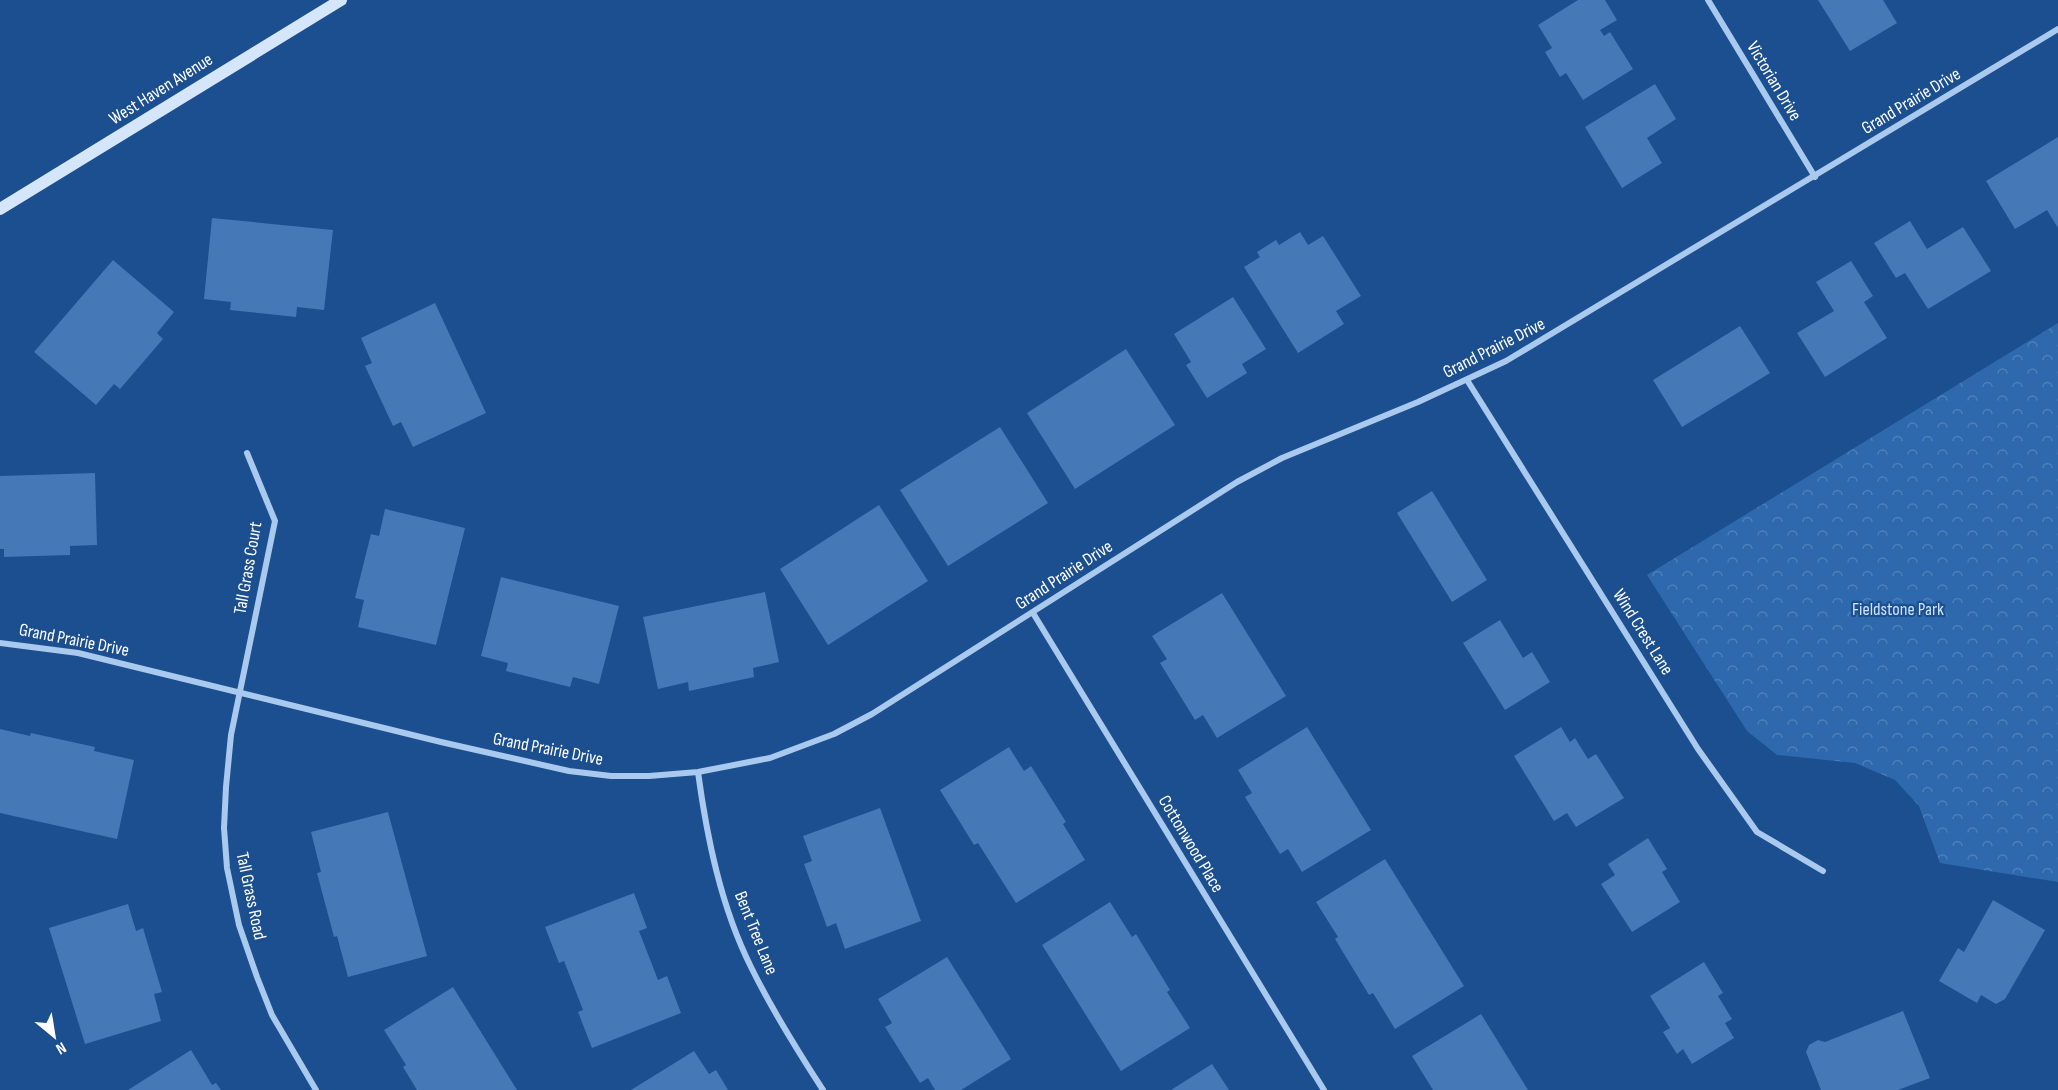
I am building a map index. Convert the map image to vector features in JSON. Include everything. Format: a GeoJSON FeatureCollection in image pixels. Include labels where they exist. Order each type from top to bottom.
{"type":"FeatureCollection","features":[{"type":"Feature","properties":{"kind":"street","name":"West Haven Avenue"},"geometry":{"type":"LineString","coordinates":[[0,209],[340,0]]}},
{"type":"Feature","properties":{"kind":"street","name":"Victorian Drive"},"geometry":{"type":"LineString","coordinates":[[1708,0],[1815,177]]}},
{"type":"Feature","properties":{"kind":"street","name":"Grand Prairie Drive"},"geometry":{"type":"LineString","coordinates":[[0,643],[78,653],[569,771],[611,776],[649,777],[698,772],[770,758],[834,735],[872,714],[1237,482],[1273,463],[1506,361],[2058,29]]}},
{"type":"Feature","properties":{"kind":"street","name":"Wind Crest Lane"},"geometry":{"type":"LineString","coordinates":[[1467,380],[1698,749],[1756,832],[1823,871]]}},
{"type":"Feature","properties":{"kind":"street","name":"Tall Grass Court"},"geometry":{"type":"LineString","coordinates":[[240,692],[275,521],[247,453]]}},
{"type":"Feature","properties":{"kind":"street","name":"Cottonwood Place"},"geometry":{"type":"LineString","coordinates":[[1033,613],[1324,1090]]}},
{"type":"Feature","properties":{"kind":"street","name":"Tall Grass Road"},"geometry":{"type":"LineString","coordinates":[[240,692],[231,735],[226,788],[227,868],[239,925],[256,978],[272,1015],[316,1090]]}},
{"type":"Feature","properties":{"kind":"street","name":"Bent Tree Lane"},"geometry":{"type":"LineString","coordinates":[[698,772],[705,825],[727,907],[750,965],[782,1026],[823,1090]]}},
{"type":"Feature","properties":{"kind":"green space","name":"Fieldstone Park"},"geometry":{"type":"Polygon","coordinates":[[[2058,323],[2058,882],[1940,863],[1919,806],[1895,780],[1855,763],[1777,755],[1747,731],[1647,575],[2058,323]]]}},
{"type":"Feature","properties":{"kind":"building"},"geometry":{"type":"Polygon","coordinates":[[[1578,0],[1605,0],[1617,20],[1600,30],[1604,36],[1610,32],[1633,69],[1583,100],[1566,73],[1560,77],[1545,52],[1552,48],[1538,25],[1578,0]]]}},
{"type":"Feature","properties":{"kind":"building"},"geometry":{"type":"Polygon","coordinates":[[[1818,0],[1883,0],[1897,23],[1850,51],[1818,0]]]}},
{"type":"Feature","properties":{"kind":"building"},"geometry":{"type":"Polygon","coordinates":[[[1655,84],[1676,119],[1647,138],[1662,163],[1622,188],[1585,127],[1655,84]]]}},
{"type":"Feature","properties":{"kind":"building"},"geometry":{"type":"Polygon","coordinates":[[[2058,137],[2058,228],[2047,210],[2015,229],[1986,181],[2058,137]]]}},
{"type":"Feature","properties":{"kind":"building"},"geometry":{"type":"Polygon","coordinates":[[[212,218],[333,230],[324,310],[297,307],[296,317],[230,310],[231,302],[204,299],[212,218]]]}},
{"type":"Feature","properties":{"kind":"building"},"geometry":{"type":"Polygon","coordinates":[[[1910,221],[1927,249],[1963,227],[1991,271],[1928,309],[1905,273],[1896,278],[1874,243],[1910,221]]]}},
{"type":"Feature","properties":{"kind":"building"},"geometry":{"type":"Polygon","coordinates":[[[1300,232],[1308,245],[1323,236],[1361,296],[1336,311],[1344,324],[1298,353],[1244,267],[1260,257],[1257,252],[1276,240],[1279,245],[1300,232]]]}},
{"type":"Feature","properties":{"kind":"building"},"geometry":{"type":"Polygon","coordinates":[[[113,260],[174,312],[157,333],[163,339],[120,389],[114,384],[96,405],[34,352],[113,260]]]}},
{"type":"Feature","properties":{"kind":"building"},"geometry":{"type":"Polygon","coordinates":[[[1851,261],[1873,296],[1864,302],[1887,338],[1825,377],[1797,333],[1834,311],[1816,282],[1851,261]]]}},
{"type":"Feature","properties":{"kind":"building"},"geometry":{"type":"Polygon","coordinates":[[[1233,297],[1266,349],[1242,364],[1247,373],[1207,398],[1186,365],[1191,362],[1174,334],[1233,297]]]}},
{"type":"Feature","properties":{"kind":"building"},"geometry":{"type":"Polygon","coordinates":[[[435,303],[486,413],[413,447],[401,422],[393,426],[365,366],[372,363],[361,338],[435,303]]]}},
{"type":"Feature","properties":{"kind":"building"},"geometry":{"type":"Polygon","coordinates":[[[1740,326],[1770,373],[1682,427],[1653,380],[1740,326]]]}},
{"type":"Feature","properties":{"kind":"building"},"geometry":{"type":"Polygon","coordinates":[[[1126,349],[1175,425],[1075,489],[1027,413],[1126,349]]]}},
{"type":"Feature","properties":{"kind":"building"},"geometry":{"type":"Polygon","coordinates":[[[1000,427],[1048,503],[948,566],[900,490],[1000,427]]]}},
{"type":"Feature","properties":{"kind":"building"},"geometry":{"type":"Polygon","coordinates":[[[95,473],[97,545],[70,546],[70,555],[4,557],[4,549],[0,549],[0,476],[95,473]]]}},
{"type":"Feature","properties":{"kind":"building"},"geometry":{"type":"Polygon","coordinates":[[[1432,491],[1487,580],[1452,602],[1397,513],[1432,491]]]}},
{"type":"Feature","properties":{"kind":"building"},"geometry":{"type":"Polygon","coordinates":[[[879,505],[928,581],[828,645],[780,569],[879,505]]]}},
{"type":"Feature","properties":{"kind":"building"},"geometry":{"type":"Polygon","coordinates":[[[385,509],[465,528],[436,645],[358,627],[364,600],[355,598],[371,534],[379,536],[385,509]]]}},
{"type":"Feature","properties":{"kind":"building"},"geometry":{"type":"Polygon","coordinates":[[[501,577],[619,606],[599,684],[573,677],[570,687],[506,671],[508,663],[481,656],[501,577]]]}},
{"type":"Feature","properties":{"kind":"building"},"geometry":{"type":"Polygon","coordinates":[[[765,592],[779,662],[753,668],[754,677],[689,691],[688,682],[658,689],[643,617],[765,592]]]}},
{"type":"Feature","properties":{"kind":"building"},"geometry":{"type":"Polygon","coordinates":[[[1222,593],[1286,696],[1217,738],[1203,715],[1195,720],[1160,663],[1167,659],[1152,636],[1222,593]]]}},
{"type":"Feature","properties":{"kind":"building"},"geometry":{"type":"Polygon","coordinates":[[[1500,620],[1523,658],[1532,652],[1550,682],[1505,710],[1463,643],[1500,620]]]}},
{"type":"Feature","properties":{"kind":"building"},"geometry":{"type":"Polygon","coordinates":[[[1307,727],[1371,830],[1302,872],[1288,849],[1280,854],[1245,797],[1252,793],[1238,770],[1307,727]]]}},
{"type":"Feature","properties":{"kind":"building"},"geometry":{"type":"Polygon","coordinates":[[[1561,727],[1570,742],[1575,738],[1588,759],[1596,754],[1624,798],[1576,827],[1567,813],[1554,821],[1514,756],[1561,727]]]}},
{"type":"Feature","properties":{"kind":"building"},"geometry":{"type":"Polygon","coordinates":[[[0,729],[30,736],[31,733],[95,747],[94,751],[134,760],[117,839],[0,813],[0,729]]]}},
{"type":"Feature","properties":{"kind":"building"},"geometry":{"type":"Polygon","coordinates":[[[1009,747],[1024,771],[1031,766],[1066,822],[1063,824],[1085,860],[1016,903],[978,843],[974,845],[940,790],[1009,747]]]}},
{"type":"Feature","properties":{"kind":"building"},"geometry":{"type":"Polygon","coordinates":[[[880,808],[921,921],[845,949],[836,923],[827,927],[804,864],[812,861],[803,836],[880,808]]]}},
{"type":"Feature","properties":{"kind":"building"},"geometry":{"type":"Polygon","coordinates":[[[388,812],[427,956],[348,977],[337,936],[334,937],[317,873],[321,872],[311,832],[388,812]]]}},
{"type":"Feature","properties":{"kind":"building"},"geometry":{"type":"Polygon","coordinates":[[[1648,838],[1667,869],[1662,872],[1680,902],[1632,932],[1601,884],[1615,875],[1608,864],[1648,838]]]}},
{"type":"Feature","properties":{"kind":"building"},"geometry":{"type":"Polygon","coordinates":[[[1385,859],[1464,986],[1395,1029],[1373,993],[1369,995],[1335,939],[1338,937],[1316,902],[1385,859]]]}},
{"type":"Feature","properties":{"kind":"building"},"geometry":{"type":"Polygon","coordinates":[[[634,893],[647,928],[639,931],[658,980],[667,976],[681,1013],[592,1048],[578,1012],[583,1010],[564,961],[559,963],[545,927],[634,893]]]}},
{"type":"Feature","properties":{"kind":"building"},"geometry":{"type":"Polygon","coordinates":[[[1993,900],[2045,930],[2005,999],[1996,1004],[1981,995],[1977,1003],[1939,981],[1958,948],[1964,952],[1993,900]]]}},
{"type":"Feature","properties":{"kind":"building"},"geometry":{"type":"Polygon","coordinates":[[[1110,902],[1132,937],[1136,934],[1170,990],[1167,992],[1190,1028],[1121,1071],[1042,945],[1110,902]]]}},
{"type":"Feature","properties":{"kind":"building"},"geometry":{"type":"Polygon","coordinates":[[[128,904],[136,931],[143,928],[162,992],[154,994],[161,1021],[85,1044],[49,928],[128,904]]]}},
{"type":"Feature","properties":{"kind":"building"},"geometry":{"type":"Polygon","coordinates":[[[947,957],[1011,1059],[961,1090],[935,1090],[928,1078],[920,1083],[885,1027],[892,1023],[878,999],[947,957]]]}},
{"type":"Feature","properties":{"kind":"building"},"geometry":{"type":"Polygon","coordinates":[[[1704,962],[1723,993],[1718,996],[1732,1019],[1725,1023],[1734,1038],[1692,1064],[1683,1049],[1677,1054],[1663,1032],[1670,1028],[1650,996],[1704,962]]]}},
{"type":"Feature","properties":{"kind":"building"},"geometry":{"type":"Polygon","coordinates":[[[453,987],[517,1090],[417,1090],[403,1067],[406,1065],[384,1030],[453,987]]]}},
{"type":"Feature","properties":{"kind":"building"},"geometry":{"type":"Polygon","coordinates":[[[1903,1011],[1930,1078],[1898,1090],[1821,1090],[1806,1052],[1809,1045],[1818,1040],[1825,1042],[1903,1011]]]}},
{"type":"Feature","properties":{"kind":"building"},"geometry":{"type":"Polygon","coordinates":[[[1481,1014],[1528,1090],[1433,1090],[1412,1056],[1481,1014]]]}},
{"type":"Feature","properties":{"kind":"building"},"geometry":{"type":"Polygon","coordinates":[[[191,1050],[212,1085],[216,1083],[221,1090],[128,1090],[191,1050]]]}},
{"type":"Feature","properties":{"kind":"building"},"geometry":{"type":"Polygon","coordinates":[[[694,1051],[709,1074],[716,1070],[728,1090],[631,1090],[694,1051]]]}},
{"type":"Feature","properties":{"kind":"building"},"geometry":{"type":"Polygon","coordinates":[[[1212,1064],[1229,1090],[1171,1090],[1212,1064]]]}}]}
